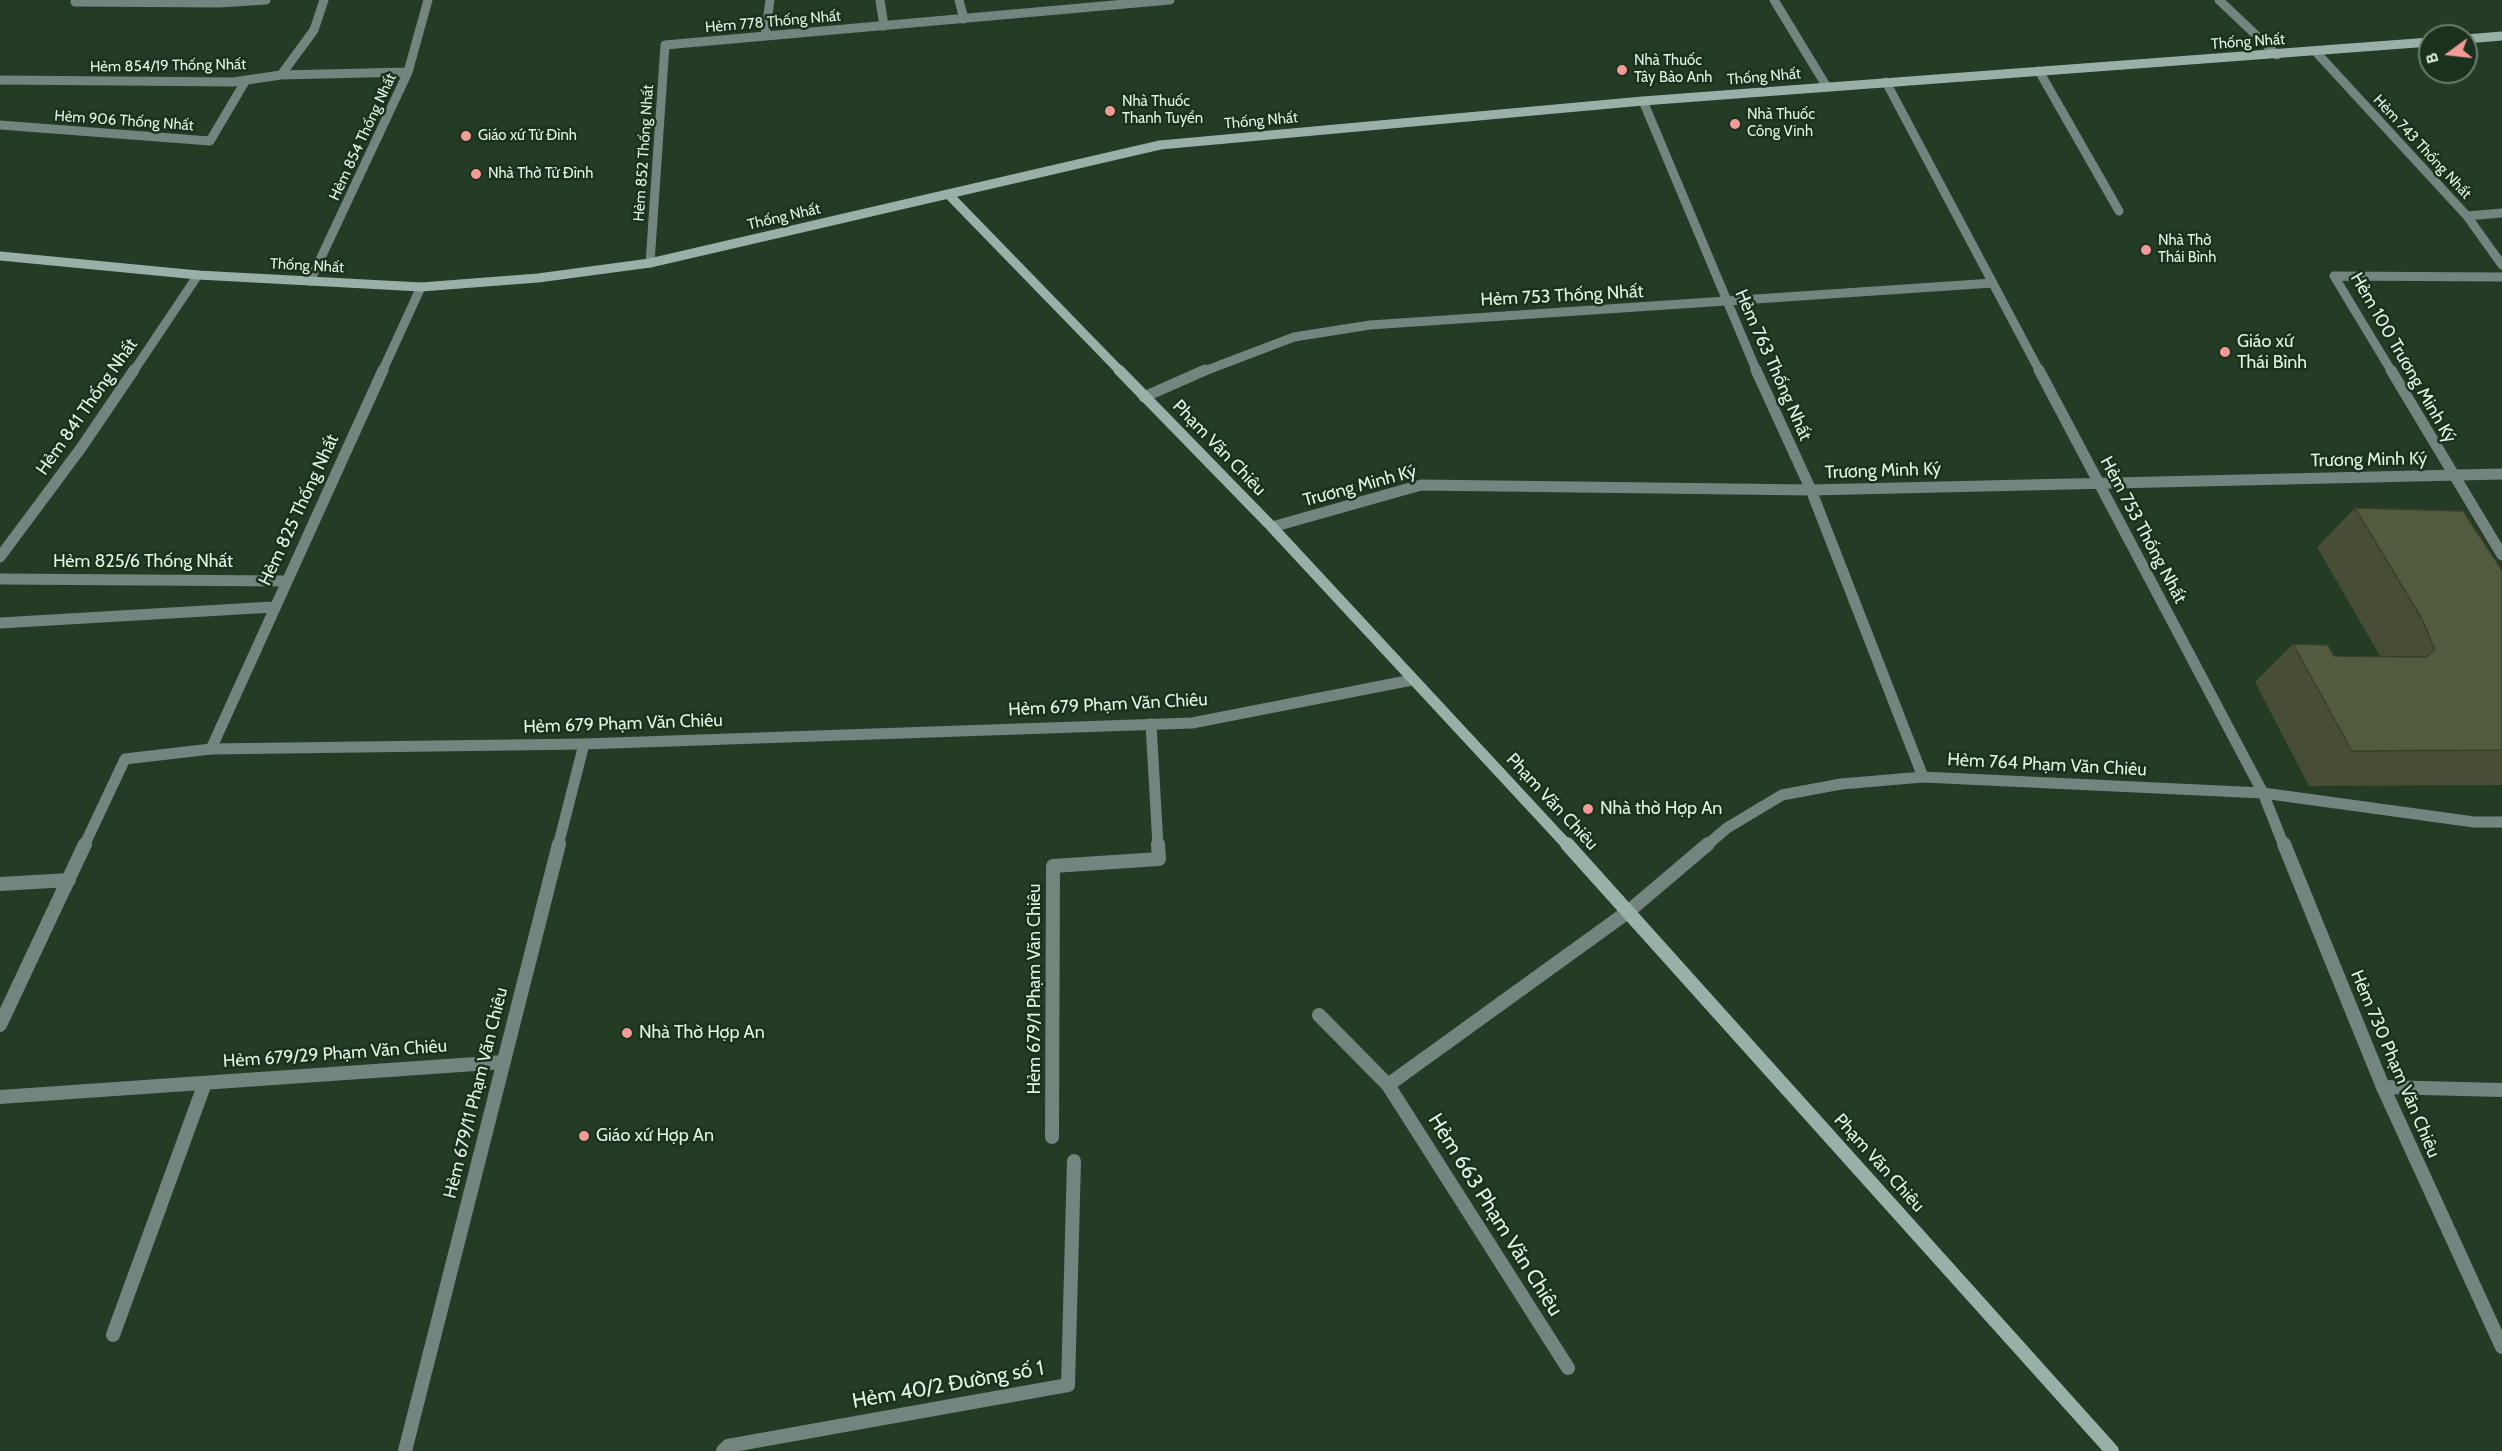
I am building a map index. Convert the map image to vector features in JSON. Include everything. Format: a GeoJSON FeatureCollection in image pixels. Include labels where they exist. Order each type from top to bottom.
{"type":"FeatureCollection","features":[{"type":"Feature","properties":{"kind":"main road"},"geometry":{"type":"LineString","coordinates":[[2478,38],[2502,36]]}},
{"type":"Feature","properties":{"kind":"main road","name":"Thống Nhất"},"geometry":{"type":"LineString","coordinates":[[0,256],[198,275],[421,287],[538,278],[650,263],[1160,146],[1643,101],[2418,43]]}},
{"type":"Feature","properties":{"kind":"main road","name":"Phạm Văn Chiêu"},"geometry":{"type":"LineString","coordinates":[[948,194],[1272,527],[1629,911],[2112,1451]]}},
{"type":"Feature","properties":{"kind":"street"},"geometry":{"type":"LineString","coordinates":[[75,2],[219,3],[266,0]]}},
{"type":"Feature","properties":{"kind":"street"},"geometry":{"type":"LineString","coordinates":[[281,75],[314,30],[324,0]]}},
{"type":"Feature","properties":{"kind":"street","name":"Hẻm 854 Thống Nhất"},"geometry":{"type":"LineString","coordinates":[[310,281],[384,128],[408,72],[428,0]]}},
{"type":"Feature","properties":{"kind":"street"},"geometry":{"type":"LineString","coordinates":[[765,36],[770,0]]}},
{"type":"Feature","properties":{"kind":"street"},"geometry":{"type":"LineString","coordinates":[[880,0],[884,26]]}},
{"type":"Feature","properties":{"kind":"street"},"geometry":{"type":"LineString","coordinates":[[959,0],[964,18]]}},
{"type":"Feature","properties":{"kind":"street"},"geometry":{"type":"LineString","coordinates":[[1047,0],[1050,11]]}},
{"type":"Feature","properties":{"kind":"street","name":"Hẻm 778 Thống Nhất"},"geometry":{"type":"LineString","coordinates":[[665,45],[1170,0]]}},
{"type":"Feature","properties":{"kind":"street"},"geometry":{"type":"LineString","coordinates":[[1774,0],[1827,87]]}},
{"type":"Feature","properties":{"kind":"street"},"geometry":{"type":"LineString","coordinates":[[2219,0],[2277,55]]}},
{"type":"Feature","properties":{"kind":"street","name":"Hẻm 852 Thống Nhất"},"geometry":{"type":"LineString","coordinates":[[650,263],[665,45]]}},
{"type":"Feature","properties":{"kind":"street","name":"Hẻm 743 Thống Nhất"},"geometry":{"type":"LineString","coordinates":[[2316,52],[2467,216],[2502,265]]}},
{"type":"Feature","properties":{"kind":"street"},"geometry":{"type":"LineString","coordinates":[[2039,71],[2119,211]]}},
{"type":"Feature","properties":{"kind":"street","name":"Hẻm 854/19 Thống Nhất"},"geometry":{"type":"LineString","coordinates":[[0,80],[233,82],[281,75],[408,72]]}},
{"type":"Feature","properties":{"kind":"street","name":"Hẻm 906 Thống Nhất"},"geometry":{"type":"LineString","coordinates":[[0,125],[210,141],[246,80]]}},
{"type":"Feature","properties":{"kind":"street","name":"Hẻm 753 Thống Nhất"},"geometry":{"type":"LineString","coordinates":[[1886,82],[2263,793]]}},
{"type":"Feature","properties":{"kind":"street","name":"Hẻm 763 Thống Nhất"},"geometry":{"type":"LineString","coordinates":[[1643,101],[1726,303],[1811,490],[1923,777]]}},
{"type":"Feature","properties":{"kind":"street"},"geometry":{"type":"LineString","coordinates":[[2467,216],[2502,213]]}},
{"type":"Feature","properties":{"kind":"street","name":"Hẻm 841 Thống Nhất"},"geometry":{"type":"LineString","coordinates":[[0,556],[81,448],[198,275]]}},
{"type":"Feature","properties":{"kind":"street","name":"Hẻm 100 Trương Minh Ký"},"geometry":{"type":"LineString","coordinates":[[2452,474],[2334,276],[2502,277]]}},
{"type":"Feature","properties":{"kind":"street","name":"Hẻm 753 Thống Nhất"},"geometry":{"type":"LineString","coordinates":[[1144,398],[1228,360],[1294,337],[1371,325],[1726,303],[1993,283]]}},
{"type":"Feature","properties":{"kind":"street","name":"Hẻm 825 Thống Nhất"},"geometry":{"type":"LineString","coordinates":[[211,748],[285,580],[421,287]]}},
{"type":"Feature","properties":{"kind":"street"},"geometry":{"type":"LineString","coordinates":[[2452,474],[2502,555]]}},
{"type":"Feature","properties":{"kind":"street","name":"Trương Minh Ký"},"geometry":{"type":"LineString","coordinates":[[1272,527],[1421,484],[1811,490],[2502,474]]}},
{"type":"Feature","properties":{"kind":"street","name":"Hẻm 825/6 Thống Nhất"},"geometry":{"type":"LineString","coordinates":[[0,579],[285,580]]}},
{"type":"Feature","properties":{"kind":"street"},"geometry":{"type":"LineString","coordinates":[[0,623],[273,607]]}},
{"type":"Feature","properties":{"kind":"street","name":"Hẻm 679 Phạm Văn Chiêu"},"geometry":{"type":"LineString","coordinates":[[0,1025],[125,759],[211,748],[584,744],[1192,723],[1412,680]]}},
{"type":"Feature","properties":{"kind":"street","name":"Hẻm 679/1 Phạm Văn Chiêu"},"geometry":{"type":"LineString","coordinates":[[1052,1137],[1053,866],[1159,859],[1151,724]]}},
{"type":"Feature","properties":{"kind":"street","name":"Hẻm 679/11 Phạm Văn Chiêu"},"geometry":{"type":"LineString","coordinates":[[405,1451],[584,744]]}},
{"type":"Feature","properties":{"kind":"street","name":"Hẻm 764 Phạm Văn Chiêu"},"geometry":{"type":"LineString","coordinates":[[1629,911],[1727,828],[1782,795],[1841,784],[1923,777],[2263,793],[2474,822],[2502,822]]}},
{"type":"Feature","properties":{"kind":"street","name":"Hẻm 730 Phạm Văn Chiêu"},"geometry":{"type":"LineString","coordinates":[[2263,793],[2383,1087],[2502,1347]]}},
{"type":"Feature","properties":{"kind":"street"},"geometry":{"type":"LineString","coordinates":[[0,884],[69,880]]}},
{"type":"Feature","properties":{"kind":"street"},"geometry":{"type":"LineString","coordinates":[[1388,1084],[1629,911]]}},
{"type":"Feature","properties":{"kind":"street","name":"Hẻm 663 Phạm Văn Chiêu"},"geometry":{"type":"LineString","coordinates":[[1319,1015],[1388,1084],[1568,1368]]}},
{"type":"Feature","properties":{"kind":"street","name":"Hẻm 679/29 Phạm Văn Chiêu"},"geometry":{"type":"LineString","coordinates":[[0,1097],[504,1062]]}},
{"type":"Feature","properties":{"kind":"street","name":"Hẻm 679/29 Phạm Văn Chiêu"},"geometry":{"type":"LineString","coordinates":[[113,1335],[205,1083]]}},
{"type":"Feature","properties":{"kind":"street"},"geometry":{"type":"LineString","coordinates":[[2383,1087],[2502,1090]]}},
{"type":"Feature","properties":{"kind":"street","name":"Hẻm 40/2 Đường số 1"},"geometry":{"type":"LineString","coordinates":[[723,1451],[728,1446],[1068,1385],[1074,1161]]}},
{"type":"Feature","properties":{"kind":"building"},"geometry":{"type":"Polygon","coordinates":[[[2355,508],[2463,511],[2502,570],[2502,750],[2352,751],[2293,644],[2328,645],[2334,656],[2426,657],[2435,650],[2422,619],[2355,508]]]}},
{"type":"Feature","properties":{"kind":"place","name":"Nhà Thuốc Tây Bào Anh"},"geometry":{"type":"Point","coordinates":[1622,70]}},
{"type":"Feature","properties":{"kind":"place","name":"Nhà Thuốc Thanh Tuyển"},"geometry":{"type":"Point","coordinates":[1110,111]}},
{"type":"Feature","properties":{"kind":"place","name":"Nhà Thuốc Công Vinh"},"geometry":{"type":"Point","coordinates":[1735,124]}},
{"type":"Feature","properties":{"kind":"place","name":"Giáo xứ Tử Đình"},"geometry":{"type":"Point","coordinates":[466,136]}},
{"type":"Feature","properties":{"kind":"place","name":"Nhà Thờ Tử Đình"},"geometry":{"type":"Point","coordinates":[476,174]}},
{"type":"Feature","properties":{"kind":"place","name":"Nhà Thờ Thái Bình"},"geometry":{"type":"Point","coordinates":[2146,250]}},
{"type":"Feature","properties":{"kind":"place","name":"Giáo xứ Thái Bình"},"geometry":{"type":"Point","coordinates":[2225,352]}},
{"type":"Feature","properties":{"kind":"place","name":"Nhà thờ Hợp An"},"geometry":{"type":"Point","coordinates":[1588,809]}},
{"type":"Feature","properties":{"kind":"place","name":"Nhà Thờ Hợp An"},"geometry":{"type":"Point","coordinates":[627,1033]}},
{"type":"Feature","properties":{"kind":"place","name":"Giáo xứ Hợp An"},"geometry":{"type":"Point","coordinates":[584,1136]}}]}
